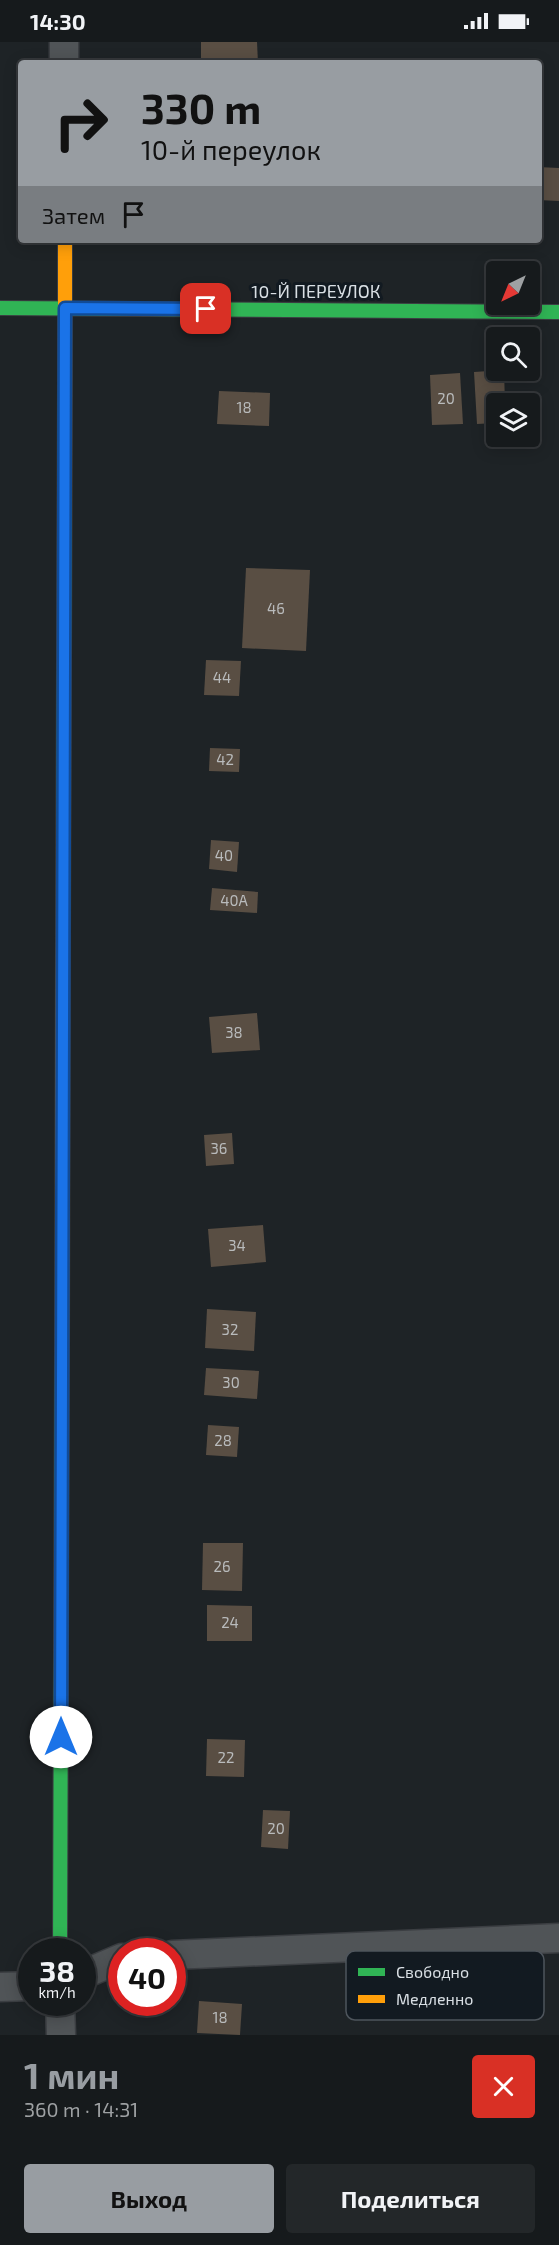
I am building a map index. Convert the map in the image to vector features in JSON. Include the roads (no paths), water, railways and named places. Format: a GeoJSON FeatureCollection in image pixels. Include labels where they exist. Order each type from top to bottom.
{"type":"FeatureCollection","features":[{"type":"Feature","properties":{"kind":"street"},"geometry":{"type":"LineString","coordinates":[[64,42],[64,60]]}},
{"type":"Feature","properties":{"kind":"street"},"geometry":{"type":"LineString","coordinates":[[60,1938],[65,243]]}},
{"type":"Feature","properties":{"kind":"street","name":"10-Й ПЕРЕУЛОК"},"geometry":{"type":"LineString","coordinates":[[0,308],[559,312]]}},
{"type":"Feature","properties":{"kind":"street"},"geometry":{"type":"LineString","coordinates":[[186,1954],[559,1938]]}},
{"type":"Feature","properties":{"kind":"street"},"geometry":{"type":"LineString","coordinates":[[0,1987],[18,1986]]}},
{"type":"Feature","properties":{"kind":"street"},"geometry":{"type":"LineString","coordinates":[[60,2016],[61,2035]]}}]}
